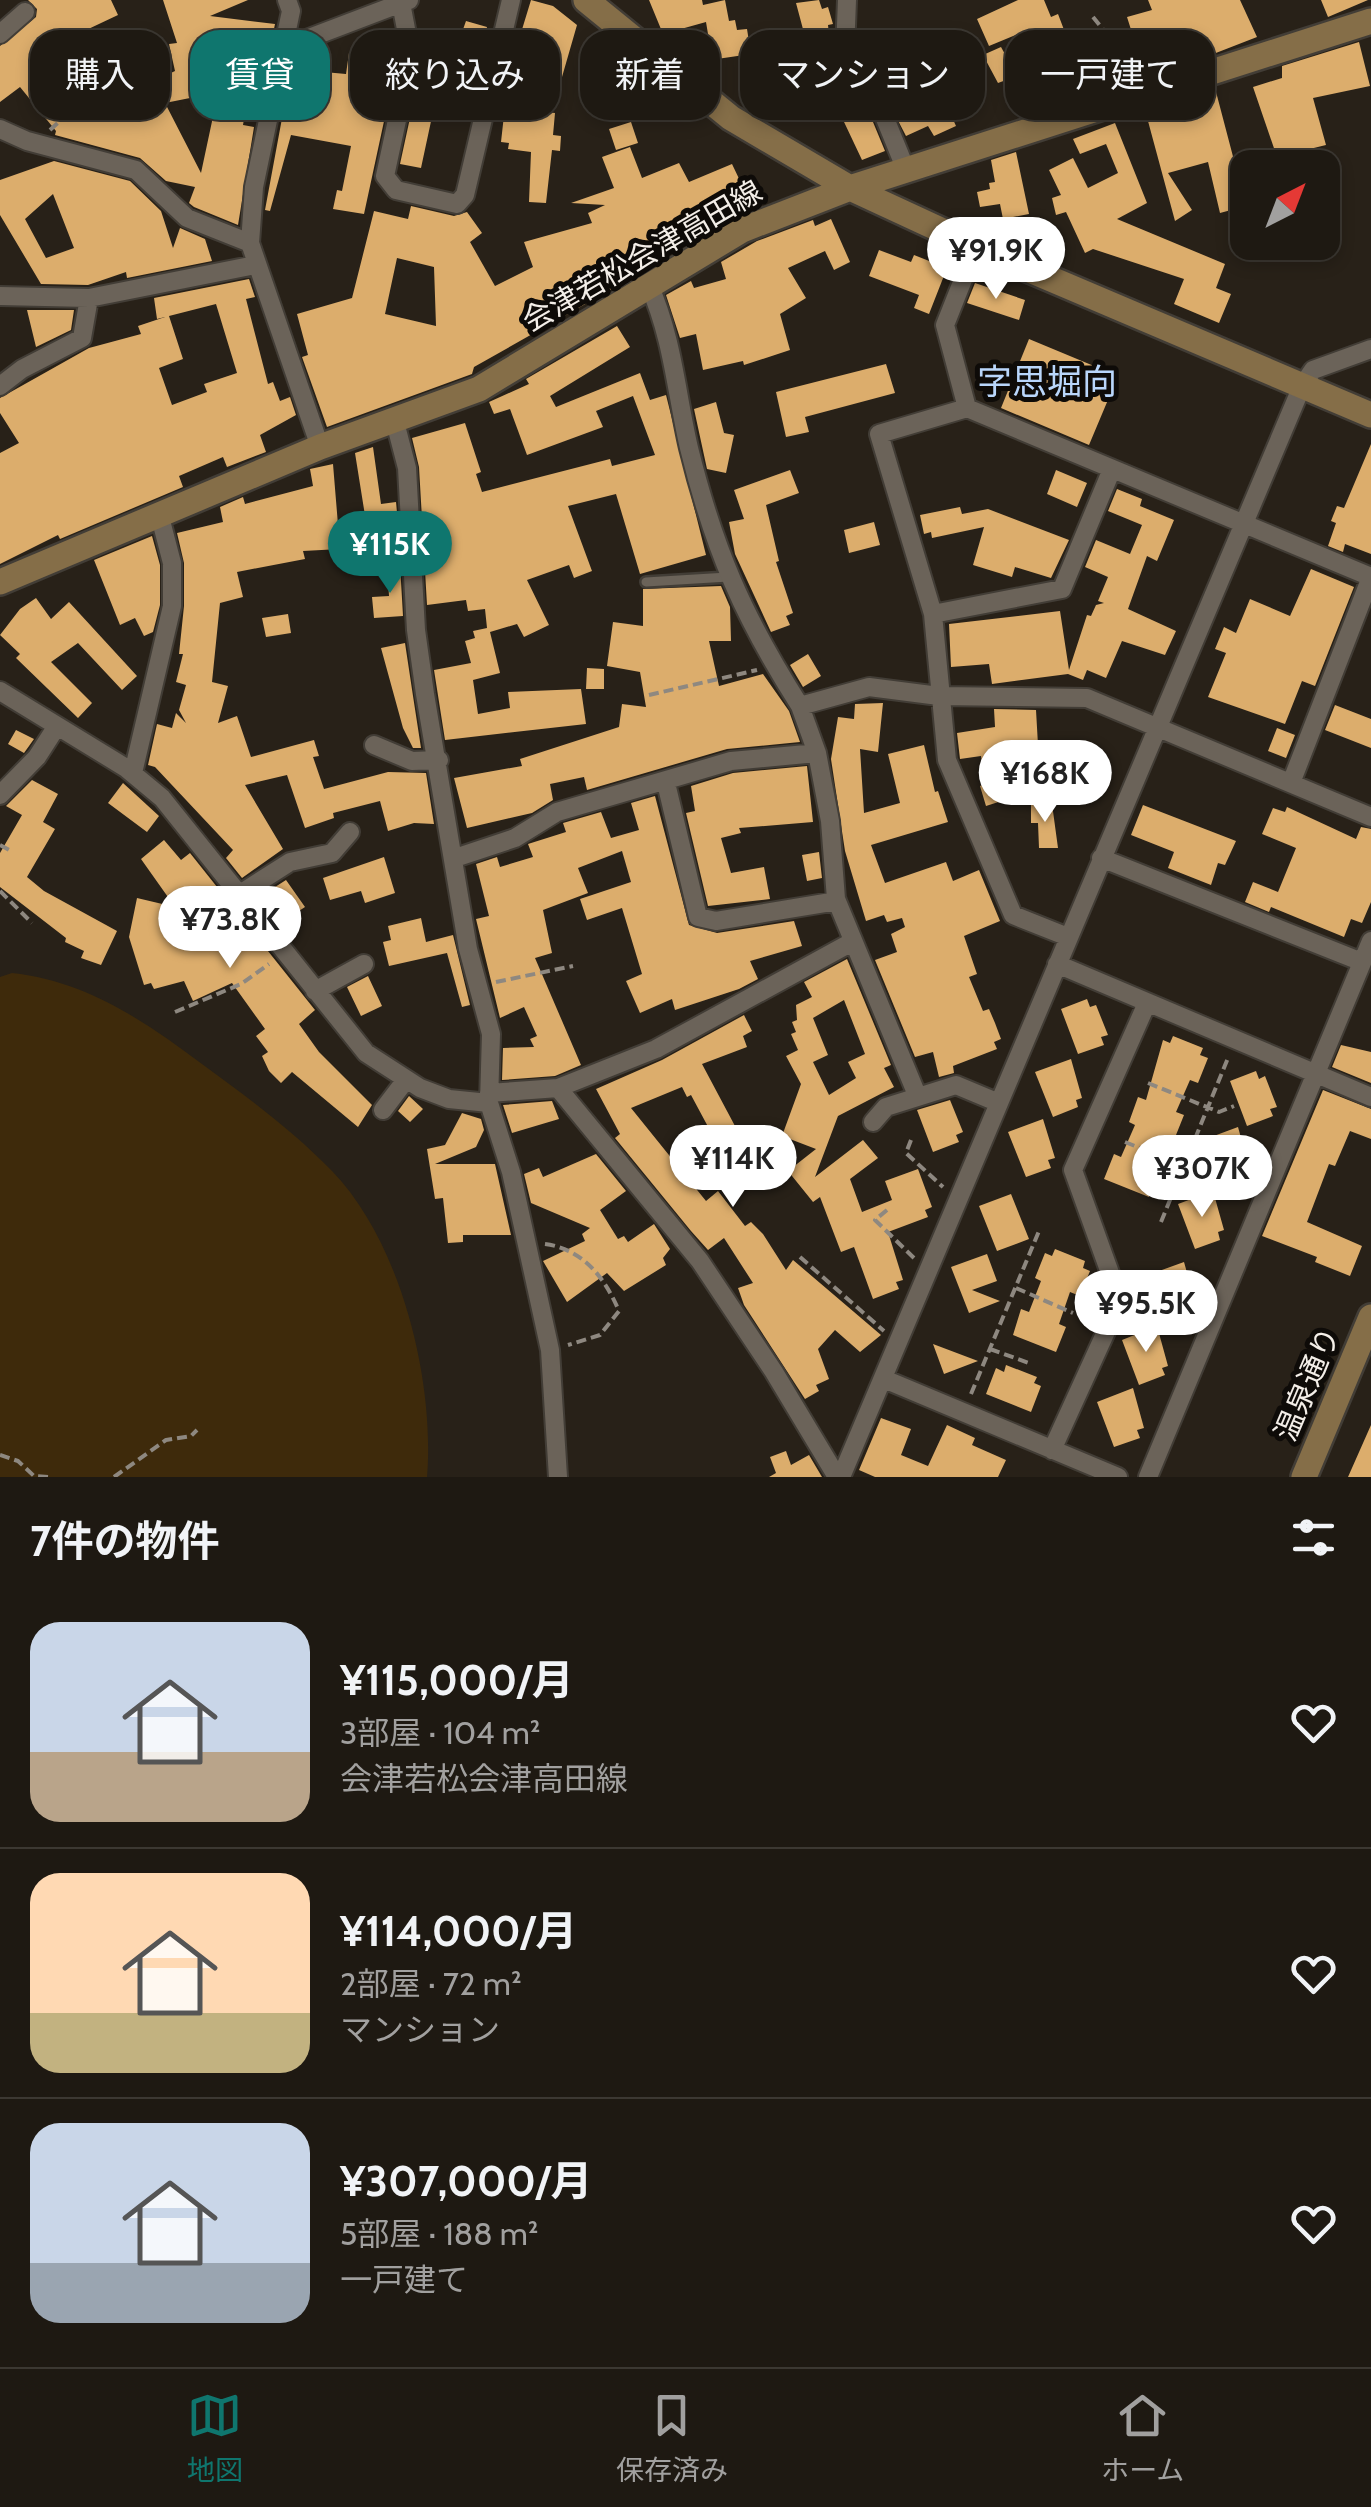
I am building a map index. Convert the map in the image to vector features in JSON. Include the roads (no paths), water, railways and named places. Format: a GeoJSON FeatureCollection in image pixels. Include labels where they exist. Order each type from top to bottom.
{"type":"FeatureCollection","features":[{"type":"Feature","properties":{"kind":"main road"},"geometry":{"type":"LineString","coordinates":[[586,0],[731,118],[850,188],[976,247],[1371,415]]}},
{"type":"Feature","properties":{"kind":"main road","name":"会津若松会津高田線"},"geometry":{"type":"LineString","coordinates":[[0,582],[320,447],[478,389],[742,230],[850,188],[1371,21]]}},
{"type":"Feature","properties":{"kind":"main road","name":"温泉通り"},"geometry":{"type":"LineString","coordinates":[[1304,1477],[1371,1317]]}},
{"type":"Feature","properties":{"kind":"street"},"geometry":{"type":"LineString","coordinates":[[287,0],[292,12],[288,30]]}},
{"type":"Feature","properties":{"kind":"street"},"geometry":{"type":"LineString","coordinates":[[330,30],[405,2],[410,55],[385,176],[396,190],[456,204],[465,194],[511,0]]}},
{"type":"Feature","properties":{"kind":"street"},"geometry":{"type":"LineString","coordinates":[[847,0],[845,52],[884,116],[906,170]]}},
{"type":"Feature","properties":{"kind":"street"},"geometry":{"type":"LineString","coordinates":[[0,34],[24,12]]}},
{"type":"Feature","properties":{"kind":"street"},"geometry":{"type":"LineString","coordinates":[[268,120],[254,186],[250,243],[320,447]]}},
{"type":"Feature","properties":{"kind":"street"},"geometry":{"type":"LineString","coordinates":[[0,129],[35,143],[136,170],[187,218],[250,243]]}},
{"type":"Feature","properties":{"kind":"street"},"geometry":{"type":"LineString","coordinates":[[967,408],[945,325],[976,247]]}},
{"type":"Feature","properties":{"kind":"street"},"geometry":{"type":"LineString","coordinates":[[0,296],[89,298],[256,265]]}},
{"type":"Feature","properties":{"kind":"street"},"geometry":{"type":"LineString","coordinates":[[650,285],[666,323],[688,442],[728,577],[800,706],[817,752],[830,821],[837,901],[917,1095]]}},
{"type":"Feature","properties":{"kind":"street"},"geometry":{"type":"LineString","coordinates":[[0,386],[22,369],[82,338],[89,298]]}},
{"type":"Feature","properties":{"kind":"street"},"geometry":{"type":"LineString","coordinates":[[839,1477],[899,1344],[1302,386],[1313,370],[1371,349]]}},
{"type":"Feature","properties":{"kind":"street"},"geometry":{"type":"LineString","coordinates":[[1068,938],[1012,915],[946,760],[934,614],[879,434],[967,408],[1371,577],[1291,782]]}},
{"type":"Feature","properties":{"kind":"street"},"geometry":{"type":"LineString","coordinates":[[395,422],[407,468],[416,630],[476,986],[490,1034],[489,1098],[511,1172],[550,1350],[558,1477]]}},
{"type":"Feature","properties":{"kind":"street"},"geometry":{"type":"LineString","coordinates":[[934,614],[1062,590],[1112,469]]}},
{"type":"Feature","properties":{"kind":"street"},"geometry":{"type":"LineString","coordinates":[[133,774],[172,606],[172,563],[159,513]]}},
{"type":"Feature","properties":{"kind":"street"},"geometry":{"type":"LineString","coordinates":[[800,706],[868,687],[939,696],[1087,698],[1371,817]]}},
{"type":"Feature","properties":{"kind":"street"},"geometry":{"type":"LineString","coordinates":[[0,691],[133,774],[162,798],[366,1053],[405,1081],[449,1098],[489,1098],[558,1088],[656,1049],[852,942]]}},
{"type":"Feature","properties":{"kind":"street"},"geometry":{"type":"LineString","coordinates":[[0,795],[37,758],[57,726]]}},
{"type":"Feature","properties":{"kind":"street"},"geometry":{"type":"LineString","coordinates":[[374,745],[412,760],[439,760]]}},
{"type":"Feature","properties":{"kind":"street"},"geometry":{"type":"LineString","coordinates":[[455,858],[514,838],[557,812],[731,762],[817,752]]}},
{"type":"Feature","properties":{"kind":"street"},"geometry":{"type":"LineString","coordinates":[[666,782],[698,917],[716,921],[837,901]]}},
{"type":"Feature","properties":{"kind":"street"},"geometry":{"type":"LineString","coordinates":[[240,894],[290,862],[332,853],[350,832]]}},
{"type":"Feature","properties":{"kind":"street"},"geometry":{"type":"LineString","coordinates":[[1102,858],[1362,962]]}},
{"type":"Feature","properties":{"kind":"street"},"geometry":{"type":"LineString","coordinates":[[1148,1477],[1371,941]]}},
{"type":"Feature","properties":{"kind":"street"},"geometry":{"type":"LineString","coordinates":[[315,991],[364,964]]}},
{"type":"Feature","properties":{"kind":"street"},"geometry":{"type":"LineString","coordinates":[[1057,964],[1371,1098]]}},
{"type":"Feature","properties":{"kind":"street"},"geometry":{"type":"LineString","coordinates":[[1052,1450],[1120,1300],[1073,1170],[1148,1004]]}},
{"type":"Feature","properties":{"kind":"street"},"geometry":{"type":"LineString","coordinates":[[383,1110],[405,1081]]}},
{"type":"Feature","properties":{"kind":"street"},"geometry":{"type":"LineString","coordinates":[[873,1122],[886,1107],[917,1095],[963,1086],[1000,1102]]}},
{"type":"Feature","properties":{"kind":"street"},"geometry":{"type":"LineString","coordinates":[[558,1088],[700,1261],[839,1477]]}},
{"type":"Feature","properties":{"kind":"street"},"geometry":{"type":"LineString","coordinates":[[884,1379],[1118,1477]]}},
{"type":"Feature","properties":{"kind":"lane"},"geometry":{"type":"LineString","coordinates":[[646,582],[728,577]]}},
{"type":"Feature","properties":{"kind":"district","name":"字思堀向"},"geometry":{"type":"Point","coordinates":[1047,381]}}]}
